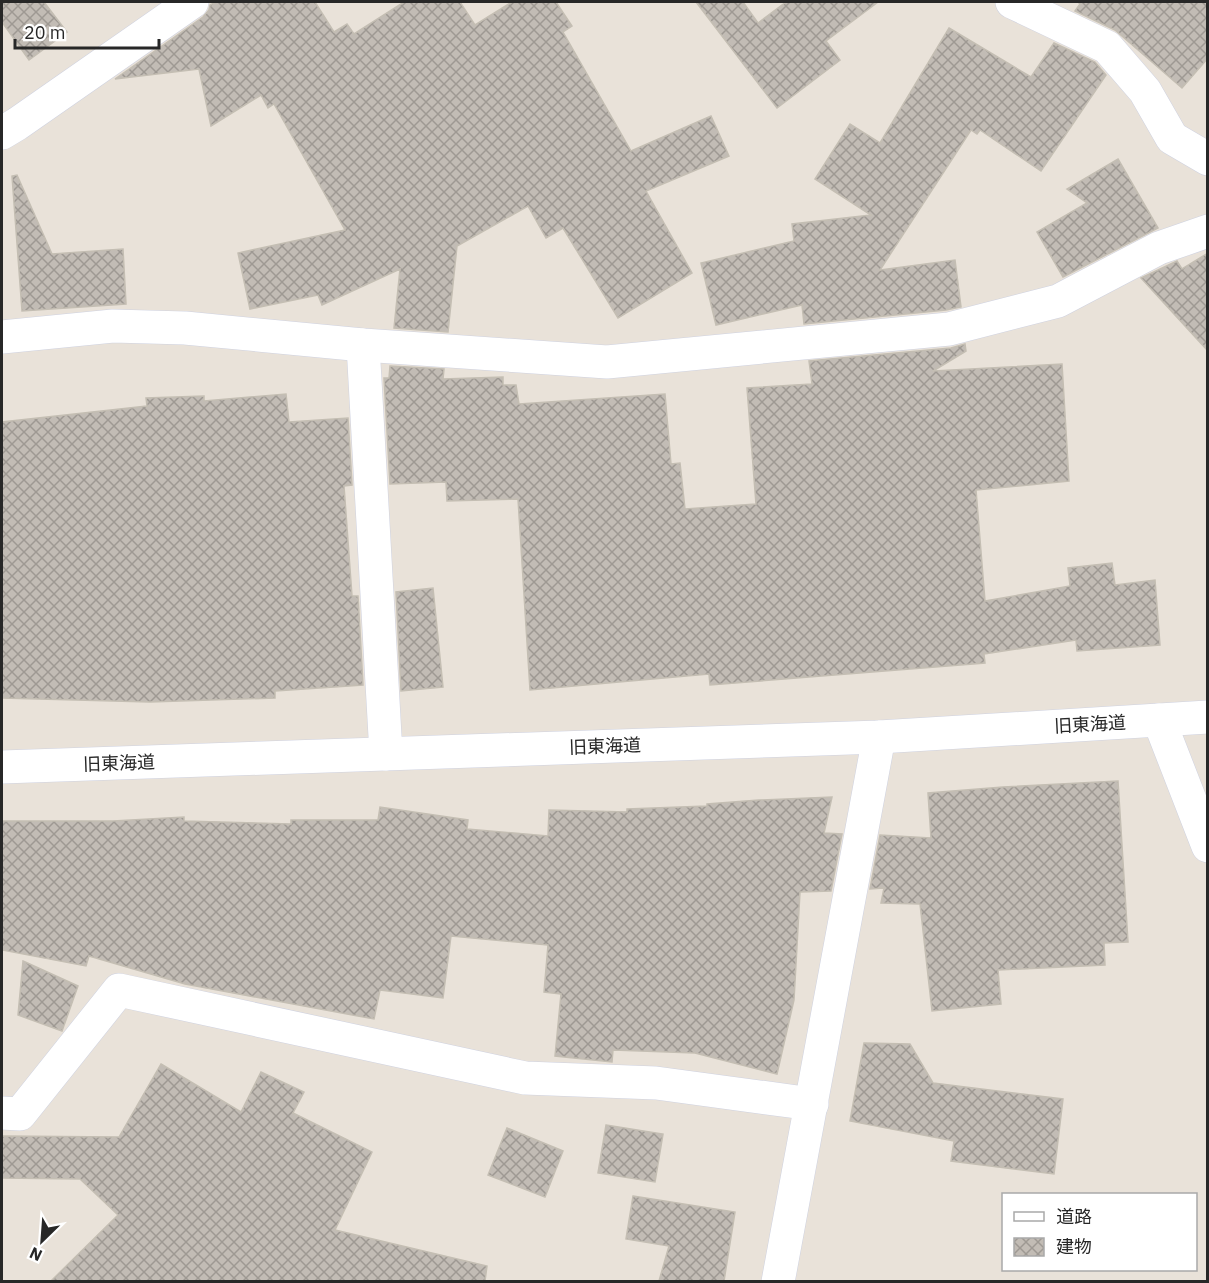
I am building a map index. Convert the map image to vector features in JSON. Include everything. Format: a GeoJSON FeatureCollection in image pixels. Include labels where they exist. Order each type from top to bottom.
{"type":"FeatureCollection","features":[{"type":"Feature","properties":{"kind":"street"},"geometry":{"type":"LineString","coordinates":[[2,133],[192,2]]}},
{"type":"Feature","properties":{"kind":"street"},"geometry":{"type":"LineString","coordinates":[[1012,2],[1107,46],[1145,91],[1172,138],[1208,159]]}},
{"type":"Feature","properties":{"kind":"street"},"geometry":{"type":"LineString","coordinates":[[2,337],[112,326],[184,328],[363,345],[607,362],[834,342],[949,329],[1058,301],[1159,248],[1208,231]]}},
{"type":"Feature","properties":{"kind":"street"},"geometry":{"type":"LineString","coordinates":[[363,345],[386,754]]}},
{"type":"Feature","properties":{"kind":"street","name":"旧東海道"},"geometry":{"type":"LineString","coordinates":[[2,767],[879,737],[1208,717]]}},
{"type":"Feature","properties":{"kind":"street"},"geometry":{"type":"LineString","coordinates":[[1159,720],[1208,846]]}},
{"type":"Feature","properties":{"kind":"street"},"geometry":{"type":"LineString","coordinates":[[778,1281],[879,737]]}},
{"type":"Feature","properties":{"kind":"street"},"geometry":{"type":"LineString","coordinates":[[2,1113],[20,1114],[119,990],[525,1078],[656,1083],[812,1104]]}},
{"type":"Feature","properties":{"kind":"building"},"geometry":{"type":"Polygon","coordinates":[[[2,2],[44,2],[67,32],[29,60],[2,22],[2,2]]]}},
{"type":"Feature","properties":{"kind":"building"},"geometry":{"type":"Polygon","coordinates":[[[216,2],[315,2],[334,32],[347,24],[354,34],[404,2],[460,2],[475,25],[512,2],[556,2],[572,26],[563,32],[631,151],[711,116],[729,156],[646,191],[692,273],[618,318],[563,228],[546,238],[528,206],[457,246],[448,332],[394,328],[400,269],[322,305],[318,295],[250,309],[238,253],[345,230],[274,104],[268,108],[261,95],[211,126],[199,69],[115,79],[203,17],[210,5],[216,2]]]}},
{"type":"Feature","properties":{"kind":"building"},"geometry":{"type":"Polygon","coordinates":[[[696,2],[743,2],[758,23],[786,2],[878,2],[826,41],[840,60],[777,108],[696,2]]]}},
{"type":"Feature","properties":{"kind":"building"},"geometry":{"type":"Polygon","coordinates":[[[1078,2],[1208,2],[1208,58],[1182,88],[1115,30],[1075,11],[1080,4],[1078,2]]]}},
{"type":"Feature","properties":{"kind":"building"},"geometry":{"type":"Polygon","coordinates":[[[949,28],[1031,77],[1054,43],[1095,62],[1106,75],[1041,171],[980,130],[977,134],[971,130],[880,270],[955,260],[961,307],[804,324],[802,305],[716,325],[701,263],[794,241],[792,224],[871,215],[815,179],[850,124],[880,143],[949,28]]]}},
{"type":"Feature","properties":{"kind":"building"},"geometry":{"type":"Polygon","coordinates":[[[1118,159],[1158,228],[1063,277],[1037,232],[1087,203],[1067,189],[1118,159]]]}},
{"type":"Feature","properties":{"kind":"building"},"geometry":{"type":"Polygon","coordinates":[[[17,175],[52,254],[123,249],[126,304],[22,311],[12,176],[17,175]]]}},
{"type":"Feature","properties":{"kind":"building"},"geometry":{"type":"Polygon","coordinates":[[[1208,253],[1208,351],[1141,278],[1177,261],[1182,269],[1208,253]]]}},
{"type":"Feature","properties":{"kind":"building"},"geometry":{"type":"Polygon","coordinates":[[[965,344],[966,351],[933,371],[1062,364],[1069,481],[976,490],[985,601],[1070,586],[1068,568],[1112,563],[1115,585],[1155,580],[1160,645],[1077,651],[1076,640],[984,654],[985,663],[710,685],[709,674],[530,690],[518,499],[447,501],[446,482],[390,484],[384,378],[389,378],[390,366],[444,369],[443,379],[503,377],[503,385],[516,385],[519,404],[665,394],[671,464],[680,463],[685,509],[756,504],[747,388],[812,384],[809,361],[951,348],[965,344]]]}},
{"type":"Feature","properties":{"kind":"building"},"geometry":{"type":"Polygon","coordinates":[[[286,394],[289,422],[348,418],[352,485],[344,486],[352,596],[358,596],[363,685],[275,691],[275,698],[150,702],[2,698],[2,422],[147,406],[146,398],[204,396],[204,401],[286,394]]]}},
{"type":"Feature","properties":{"kind":"building"},"geometry":{"type":"Polygon","coordinates":[[[433,588],[443,687],[401,691],[396,592],[433,588]]]}},
{"type":"Feature","properties":{"kind":"building"},"geometry":{"type":"Polygon","coordinates":[[[1118,781],[1128,942],[1104,943],[1105,965],[998,970],[1001,1004],[932,1011],[920,904],[881,903],[884,888],[870,889],[880,835],[931,838],[928,793],[1118,781]]]}},
{"type":"Feature","properties":{"kind":"building"},"geometry":{"type":"Polygon","coordinates":[[[832,797],[824,833],[842,834],[831,891],[800,892],[794,1000],[777,1074],[695,1053],[613,1050],[612,1062],[555,1056],[561,994],[544,992],[548,945],[451,936],[443,998],[380,990],[374,1019],[185,984],[89,956],[86,966],[2,950],[2,821],[113,821],[184,817],[184,821],[291,824],[291,820],[378,820],[380,807],[468,820],[467,829],[548,836],[549,810],[627,812],[627,809],[832,797]]]}},
{"type":"Feature","properties":{"kind":"building"},"geometry":{"type":"Polygon","coordinates":[[[23,961],[78,986],[62,1031],[18,1015],[23,961]]]}},
{"type":"Feature","properties":{"kind":"building"},"geometry":{"type":"Polygon","coordinates":[[[864,1043],[910,1044],[933,1083],[1063,1099],[1054,1174],[951,1161],[954,1141],[850,1121],[864,1043]]]}},
{"type":"Feature","properties":{"kind":"building"},"geometry":{"type":"Polygon","coordinates":[[[161,1064],[241,1112],[261,1072],[304,1092],[293,1113],[372,1152],[335,1230],[487,1266],[485,1281],[51,1281],[118,1215],[80,1179],[2,1178],[2,1136],[119,1137],[161,1064]]]}},
{"type":"Feature","properties":{"kind":"building"},"geometry":{"type":"Polygon","coordinates":[[[606,1125],[663,1134],[655,1182],[598,1173],[606,1125]]]}},
{"type":"Feature","properties":{"kind":"building"},"geometry":{"type":"Polygon","coordinates":[[[507,1128],[563,1151],[545,1197],[488,1175],[507,1128]]]}},
{"type":"Feature","properties":{"kind":"building"},"geometry":{"type":"Polygon","coordinates":[[[633,1196],[735,1212],[724,1281],[659,1281],[669,1246],[626,1239],[633,1196]]]}}]}
